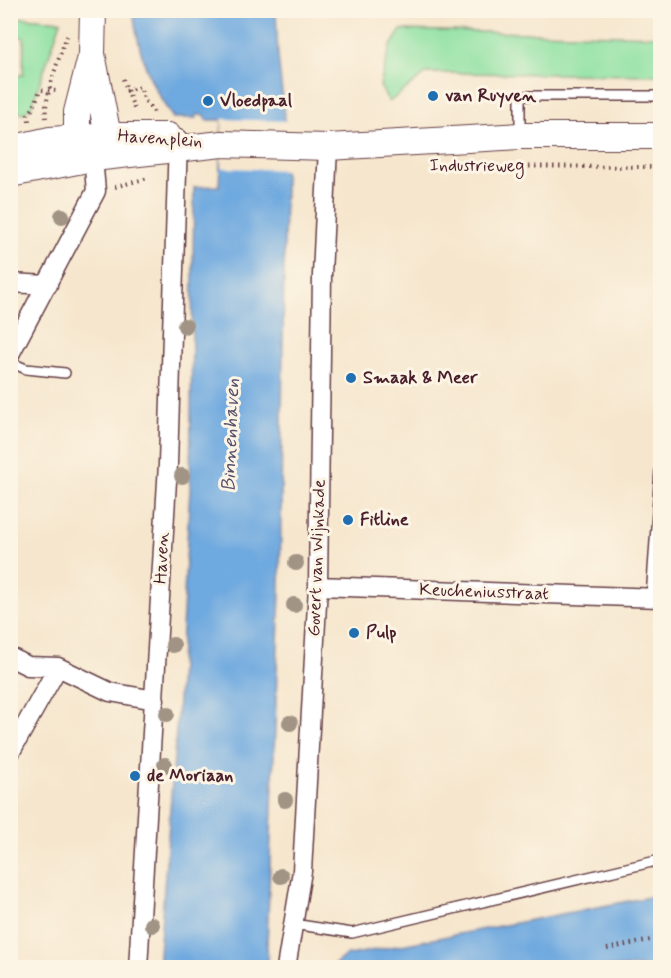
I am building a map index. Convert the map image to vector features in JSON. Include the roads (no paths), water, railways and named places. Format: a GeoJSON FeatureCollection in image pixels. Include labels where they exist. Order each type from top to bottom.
{"type":"FeatureCollection","features":[{"type":"Feature","properties":{"kind":"main road"},"geometry":{"type":"LineString","coordinates":[[10,174],[85,149],[108,136],[92,54],[93,10]]}},
{"type":"Feature","properties":{"kind":"main road"},"geometry":{"type":"LineString","coordinates":[[85,149],[77,112],[92,54]]}},
{"type":"Feature","properties":{"kind":"main road","name":"Havenplein"},"geometry":{"type":"LineString","coordinates":[[108,136],[178,143],[222,144]]}},
{"type":"Feature","properties":{"kind":"main road","name":"Industrieweg"},"geometry":{"type":"LineString","coordinates":[[222,144],[328,147],[520,136],[660,136]]}},
{"type":"Feature","properties":{"kind":"main road"},"geometry":{"type":"LineString","coordinates":[[10,149],[50,140],[85,149]]}},
{"type":"Feature","properties":{"kind":"main road","name":"Havenplein"},"geometry":{"type":"LineString","coordinates":[[85,149],[178,143]]}},
{"type":"Feature","properties":{"kind":"street","name":"Haven"},"geometry":{"type":"LineString","coordinates":[[138,968],[168,464],[178,143]]}},
{"type":"Feature","properties":{"kind":"street","name":"Govert van Wijnkade"},"geometry":{"type":"LineString","coordinates":[[286,968],[302,871],[318,586],[322,275],[328,147]]}},
{"type":"Feature","properties":{"kind":"street"},"geometry":{"type":"LineString","coordinates":[[10,354],[96,191],[85,149]]}},
{"type":"Feature","properties":{"kind":"street"},"geometry":{"type":"LineString","coordinates":[[10,283],[48,285]]}},
{"type":"Feature","properties":{"kind":"street","name":"Keucheniusstraat"},"geometry":{"type":"LineString","coordinates":[[318,586],[656,598]]}},
{"type":"Feature","properties":{"kind":"street"},"geometry":{"type":"LineString","coordinates":[[10,657],[28,666],[64,670],[110,692],[155,700]]}},
{"type":"Feature","properties":{"kind":"street"},"geometry":{"type":"LineString","coordinates":[[10,753],[64,670]]}},
{"type":"Feature","properties":{"kind":"lane","name":"Industrieweg"},"geometry":{"type":"LineString","coordinates":[[520,136],[520,96],[660,96]]}},
{"type":"Feature","properties":{"kind":"lane"},"geometry":{"type":"LineString","coordinates":[[10,362],[26,369],[65,373]]}},
{"type":"Feature","properties":{"kind":"lane","name":"Keucheniusstraat"},"geometry":{"type":"LineString","coordinates":[[656,598],[660,470]]}},
{"type":"Feature","properties":{"kind":"lane"},"geometry":{"type":"LineString","coordinates":[[293,924],[352,933],[656,861]]}},
{"type":"Feature","properties":{"kind":"water","name":"Binnenhaven"},"geometry":{"type":"Polygon","coordinates":[[[133,11],[276,11],[285,121],[283,170],[285,175],[280,590],[268,967],[158,967],[177,718],[190,489],[194,187],[219,186],[222,120],[206,120],[205,115],[196,115],[196,118],[173,118],[157,92],[146,67],[138,41],[133,11]]]}},
{"type":"Feature","properties":{"kind":"water"},"geometry":{"type":"Polygon","coordinates":[[[660,895],[660,967],[331,967],[345,956],[660,895]]]}},
{"type":"Feature","properties":{"kind":"place","name":"van Ruyven"},"geometry":{"type":"Point","coordinates":[433,96]}},
{"type":"Feature","properties":{"kind":"place","name":"Vloedpaal"},"geometry":{"type":"Point","coordinates":[208,101]}},
{"type":"Feature","properties":{"kind":"place","name":"Smaak & Meer"},"geometry":{"type":"Point","coordinates":[351,378]}},
{"type":"Feature","properties":{"kind":"place","name":"Fitline"},"geometry":{"type":"Point","coordinates":[348,520]}},
{"type":"Feature","properties":{"kind":"place","name":"Pulp"},"geometry":{"type":"Point","coordinates":[354,633]}},
{"type":"Feature","properties":{"kind":"place","name":"de Moriaan"},"geometry":{"type":"Point","coordinates":[135,776]}}]}
